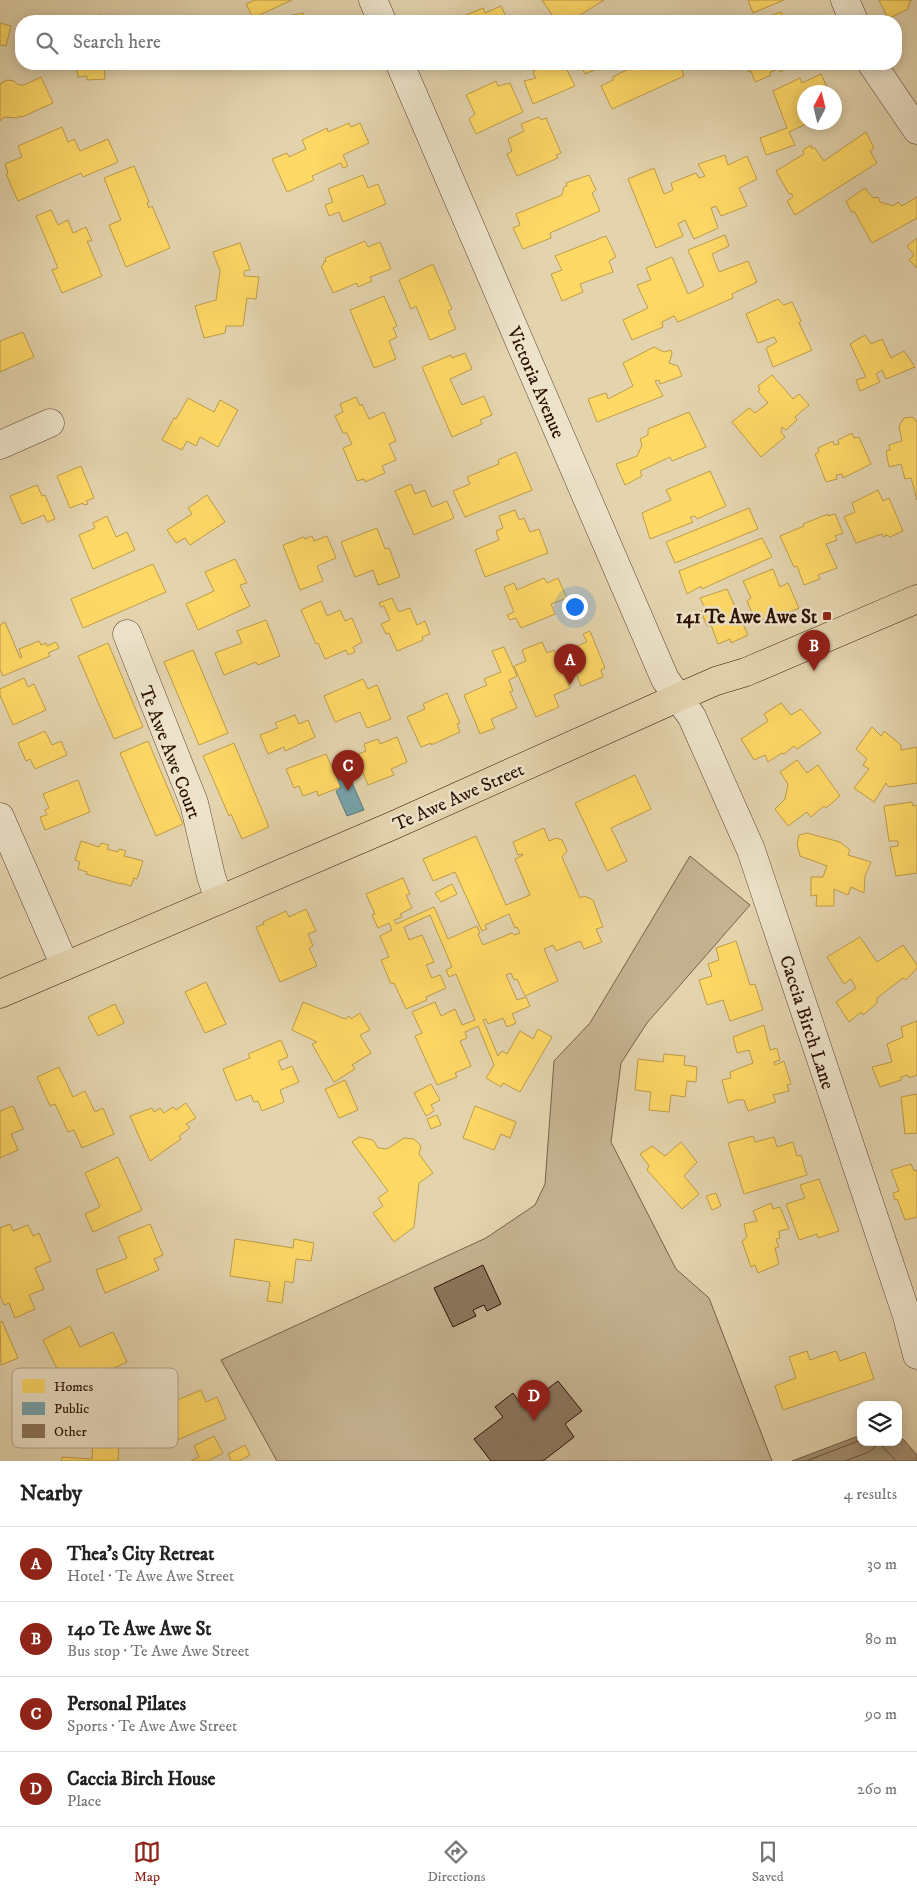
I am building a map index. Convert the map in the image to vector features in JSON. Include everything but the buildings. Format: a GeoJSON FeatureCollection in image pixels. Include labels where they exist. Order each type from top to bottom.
{"type":"FeatureCollection","features":[{"type":"Feature","properties":{"kind":"main road","name":"Te Awe Awe Street"},"geometry":{"type":"LineString","coordinates":[[0,994],[394,825],[716,681],[746,672],[917,599]]}},
{"type":"Feature","properties":{"kind":"street"},"geometry":{"type":"LineString","coordinates":[[373,0],[379,15]]}},
{"type":"Feature","properties":{"kind":"street"},"geometry":{"type":"LineString","coordinates":[[845,0],[851,15]]}},
{"type":"Feature","properties":{"kind":"street","name":"Victoria Avenue"},"geometry":{"type":"LineString","coordinates":[[403,70],[667,683],[677,698]]}},
{"type":"Feature","properties":{"kind":"street"},"geometry":{"type":"LineString","coordinates":[[876,70],[917,130]]}},
{"type":"Feature","properties":{"kind":"street"},"geometry":{"type":"LineString","coordinates":[[0,445],[50,423]]}},
{"type":"Feature","properties":{"kind":"street","name":"Te Awe Awe Court"},"geometry":{"type":"LineString","coordinates":[[127,634],[194,804],[211,876],[220,900]]}},
{"type":"Feature","properties":{"kind":"street","name":"Caccia Birch Lane"},"geometry":{"type":"LineString","coordinates":[[677,698],[692,717],[751,850],[907,1316],[917,1355]]}},
{"type":"Feature","properties":{"kind":"street"},"geometry":{"type":"LineString","coordinates":[[0,817],[64,966]]}},
{"type":"Feature","properties":{"kind":"shaded area"},"geometry":{"type":"Polygon","coordinates":[[[690,856],[750,905],[647,1023],[621,1063],[611,1142],[676,1269],[709,1298],[772,1461],[277,1461],[221,1360],[486,1238],[535,1205],[545,1184],[554,1061],[590,1023],[690,856]]]}},
{"type":"Feature","properties":{"kind":"water"},"geometry":{"type":"Polygon","coordinates":[[[857,1437],[857,1446],[902,1446],[902,1439],[917,1455],[917,1461],[792,1461],[857,1437]]]}},
{"type":"Feature","properties":{"kind":"place","name":"141 Te Awe Awe St"},"geometry":{"type":"Point","coordinates":[827,616]}},
{"type":"Feature","properties":{"kind":"place","name":"140 Te Awe Awe St"},"geometry":{"type":"Point","coordinates":[814,671]}},
{"type":"Feature","properties":{"kind":"place","name":"Thea's City Retreat"},"geometry":{"type":"Point","coordinates":[570,685]}},
{"type":"Feature","properties":{"kind":"place","name":"Personal Pilates"},"geometry":{"type":"Point","coordinates":[348,791]}},
{"type":"Feature","properties":{"kind":"place","name":"Caccia Birch House"},"geometry":{"type":"Point","coordinates":[534,1421]}}]}
